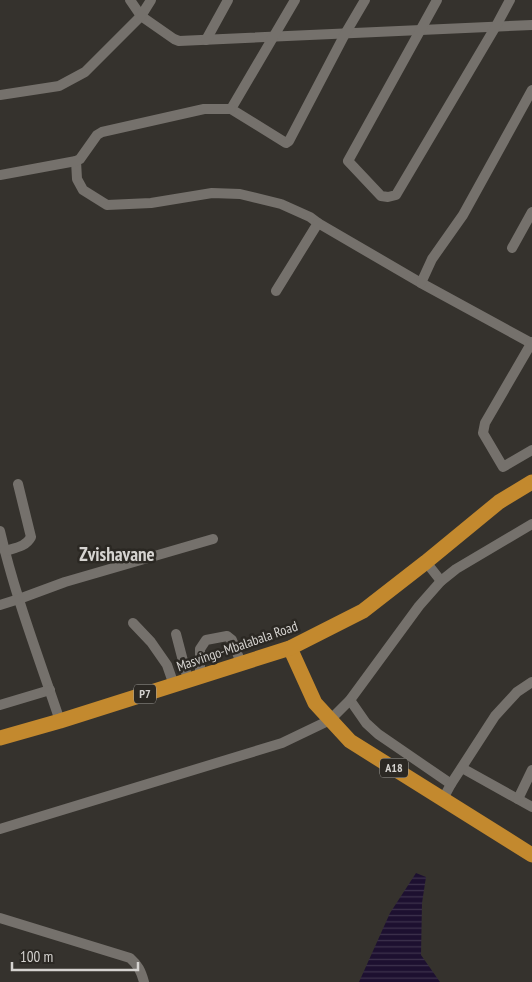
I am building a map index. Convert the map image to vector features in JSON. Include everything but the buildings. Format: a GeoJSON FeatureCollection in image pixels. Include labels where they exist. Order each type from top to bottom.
{"type":"FeatureCollection","features":[{"type":"Feature","properties":{"kind":"highway","name":"Masvingo-Mbalabala Road"},"geometry":{"type":"LineString","coordinates":[[0,738],[60,721],[290,648],[362,612],[499,502],[532,482]]}},
{"type":"Feature","properties":{"kind":"highway","name":"A18"},"geometry":{"type":"LineString","coordinates":[[290,648],[315,703],[350,741],[532,855]]}},
{"type":"Feature","properties":{"kind":"street"},"geometry":{"type":"LineString","coordinates":[[130,0],[141,16],[176,40],[532,25]]}},
{"type":"Feature","properties":{"kind":"street"},"geometry":{"type":"LineString","coordinates":[[0,95],[59,86],[85,72],[141,16],[151,0]]}},
{"type":"Feature","properties":{"kind":"street"},"geometry":{"type":"LineString","coordinates":[[206,40],[228,0]]}},
{"type":"Feature","properties":{"kind":"street"},"geometry":{"type":"LineString","coordinates":[[231,109],[295,0]]}},
{"type":"Feature","properties":{"kind":"street"},"geometry":{"type":"LineString","coordinates":[[0,175],[76,162],[80,160],[97,135],[102,132],[204,109],[231,109],[286,143],[290,141],[345,34],[365,0]]}},
{"type":"Feature","properties":{"kind":"street"},"geometry":{"type":"LineString","coordinates":[[437,0],[348,161],[381,196],[396,195],[510,0]]}},
{"type":"Feature","properties":{"kind":"street"},"geometry":{"type":"LineString","coordinates":[[421,283],[432,259],[463,215],[532,90]]}},
{"type":"Feature","properties":{"kind":"street"},"geometry":{"type":"LineString","coordinates":[[76,162],[77,179],[83,190],[107,205],[151,203],[212,193],[240,194],[281,204],[310,217],[421,283],[532,342],[485,423],[483,433],[503,468],[532,450]]}},
{"type":"Feature","properties":{"kind":"street"},"geometry":{"type":"LineString","coordinates":[[512,248],[532,212]]}},
{"type":"Feature","properties":{"kind":"street"},"geometry":{"type":"LineString","coordinates":[[276,291],[318,223]]}},
{"type":"Feature","properties":{"kind":"street"},"geometry":{"type":"LineString","coordinates":[[5,551],[21,546],[28,542],[31,537],[18,484]]}},
{"type":"Feature","properties":{"kind":"street"},"geometry":{"type":"LineString","coordinates":[[0,829],[282,743],[330,720],[350,700],[419,606],[441,581],[456,568],[532,524]]}},
{"type":"Feature","properties":{"kind":"street"},"geometry":{"type":"LineString","coordinates":[[0,532],[19,599],[60,721]]}},
{"type":"Feature","properties":{"kind":"street"},"geometry":{"type":"LineString","coordinates":[[0,604],[65,582],[213,540]]}},
{"type":"Feature","properties":{"kind":"street"},"geometry":{"type":"LineString","coordinates":[[426,562],[441,581]]}},
{"type":"Feature","properties":{"kind":"street"},"geometry":{"type":"LineString","coordinates":[[133,623],[151,642],[168,665],[187,680]]}},
{"type":"Feature","properties":{"kind":"street"},"geometry":{"type":"LineString","coordinates":[[176,634],[187,680]]}},
{"type":"Feature","properties":{"kind":"street"},"geometry":{"type":"LineString","coordinates":[[187,680],[200,649],[206,640],[227,636],[232,640],[241,664]]}},
{"type":"Feature","properties":{"kind":"street"},"geometry":{"type":"LineString","coordinates":[[444,799],[451,784],[495,716],[517,692],[532,682]]}},
{"type":"Feature","properties":{"kind":"street"},"geometry":{"type":"LineString","coordinates":[[0,706],[50,690]]}},
{"type":"Feature","properties":{"kind":"street"},"geometry":{"type":"LineString","coordinates":[[350,700],[366,723],[378,734],[451,784]]}},
{"type":"Feature","properties":{"kind":"street"},"geometry":{"type":"LineString","coordinates":[[462,768],[532,807]]}},
{"type":"Feature","properties":{"kind":"street"},"geometry":{"type":"LineString","coordinates":[[518,799],[532,770]]}},
{"type":"Feature","properties":{"kind":"street"},"geometry":{"type":"LineString","coordinates":[[0,918],[130,958],[138,965],[144,982]]}},
{"type":"Feature","properties":{"kind":"shaded area"},"geometry":{"type":"Polygon","coordinates":[[[416,873],[426,877],[422,903],[421,955],[440,982],[359,982],[390,913],[416,873]]]}},
{"type":"Feature","properties":{"kind":"district","name":"Zvishavane"},"geometry":{"type":"Point","coordinates":[117,554]}}]}
